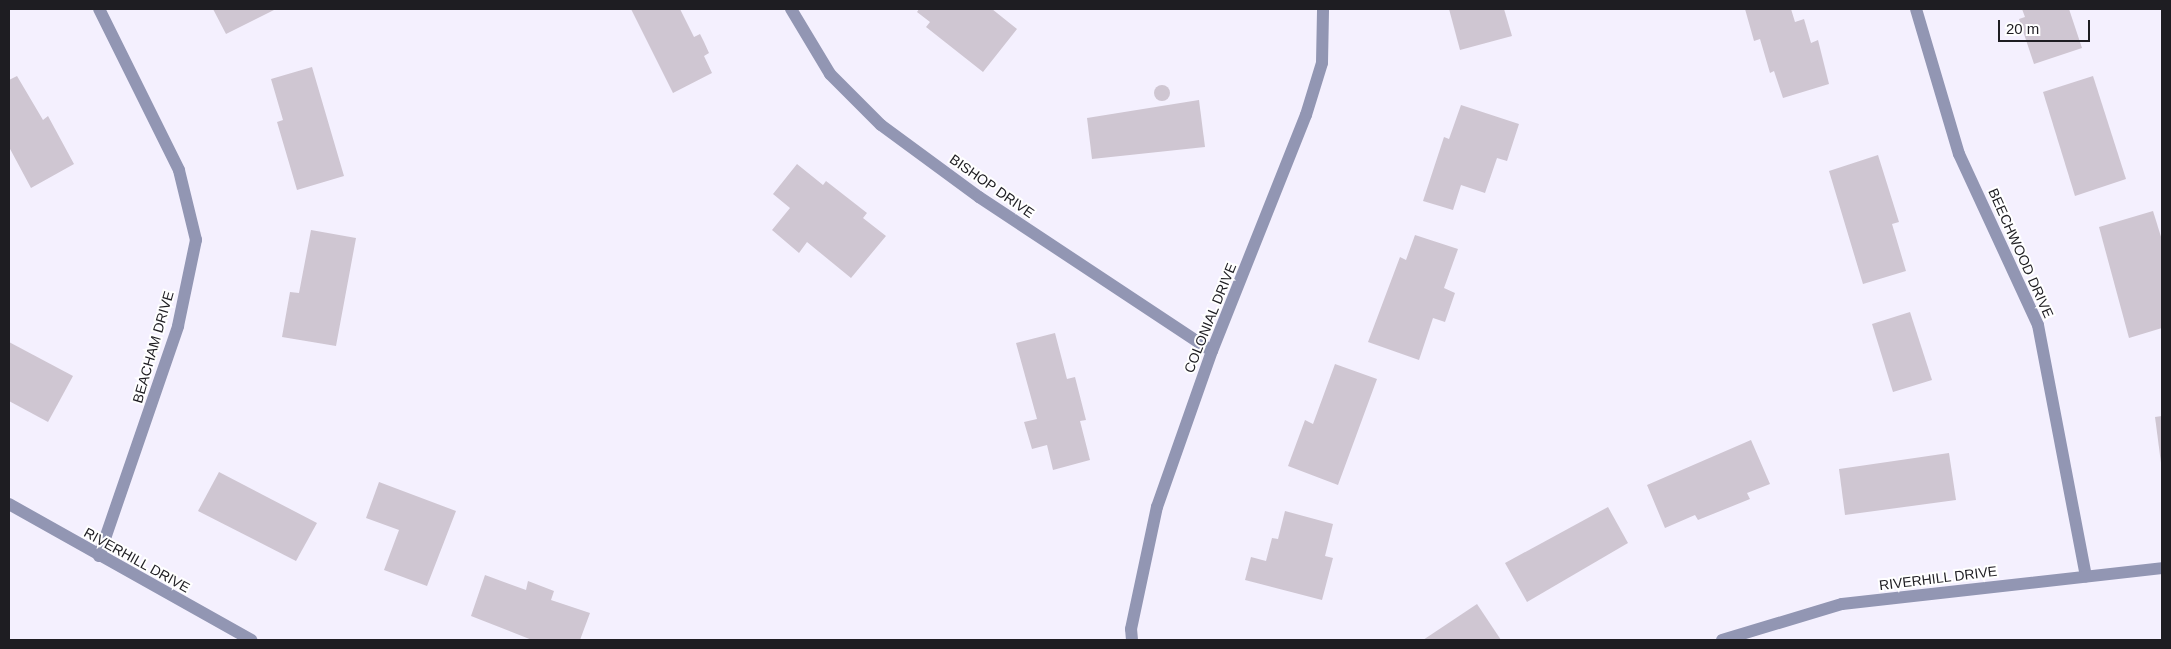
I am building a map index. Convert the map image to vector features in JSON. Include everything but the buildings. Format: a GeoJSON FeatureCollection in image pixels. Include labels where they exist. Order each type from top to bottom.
{"type":"FeatureCollection","features":[{"type":"Feature","properties":{"kind":"street","name":"BEACHAM DRIVE"},"geometry":{"type":"LineString","coordinates":[[99,9],[178,170],[196,240],[178,326],[99,556]]}},
{"type":"Feature","properties":{"kind":"street","name":"BISHOP DRIVE"},"geometry":{"type":"LineString","coordinates":[[791,9],[830,74],[881,125],[979,197],[1212,351]]}},
{"type":"Feature","properties":{"kind":"street","name":"COLONIAL DRIVE"},"geometry":{"type":"LineString","coordinates":[[1132,640],[1131,629],[1157,508],[1212,351],[1306,115],[1322,63],[1323,9]]}},
{"type":"Feature","properties":{"kind":"street","name":"BEECHWOOD DRIVE"},"geometry":{"type":"LineString","coordinates":[[1916,9],[1959,154],[2038,325],[2086,576]]}},
{"type":"Feature","properties":{"kind":"street","name":"RIVERHILL DRIVE"},"geometry":{"type":"LineString","coordinates":[[9,504],[251,640]]}},
{"type":"Feature","properties":{"kind":"street","name":"RIVERHILL DRIVE"},"geometry":{"type":"LineString","coordinates":[[1722,640],[1842,604],[2162,568]]}}]}
